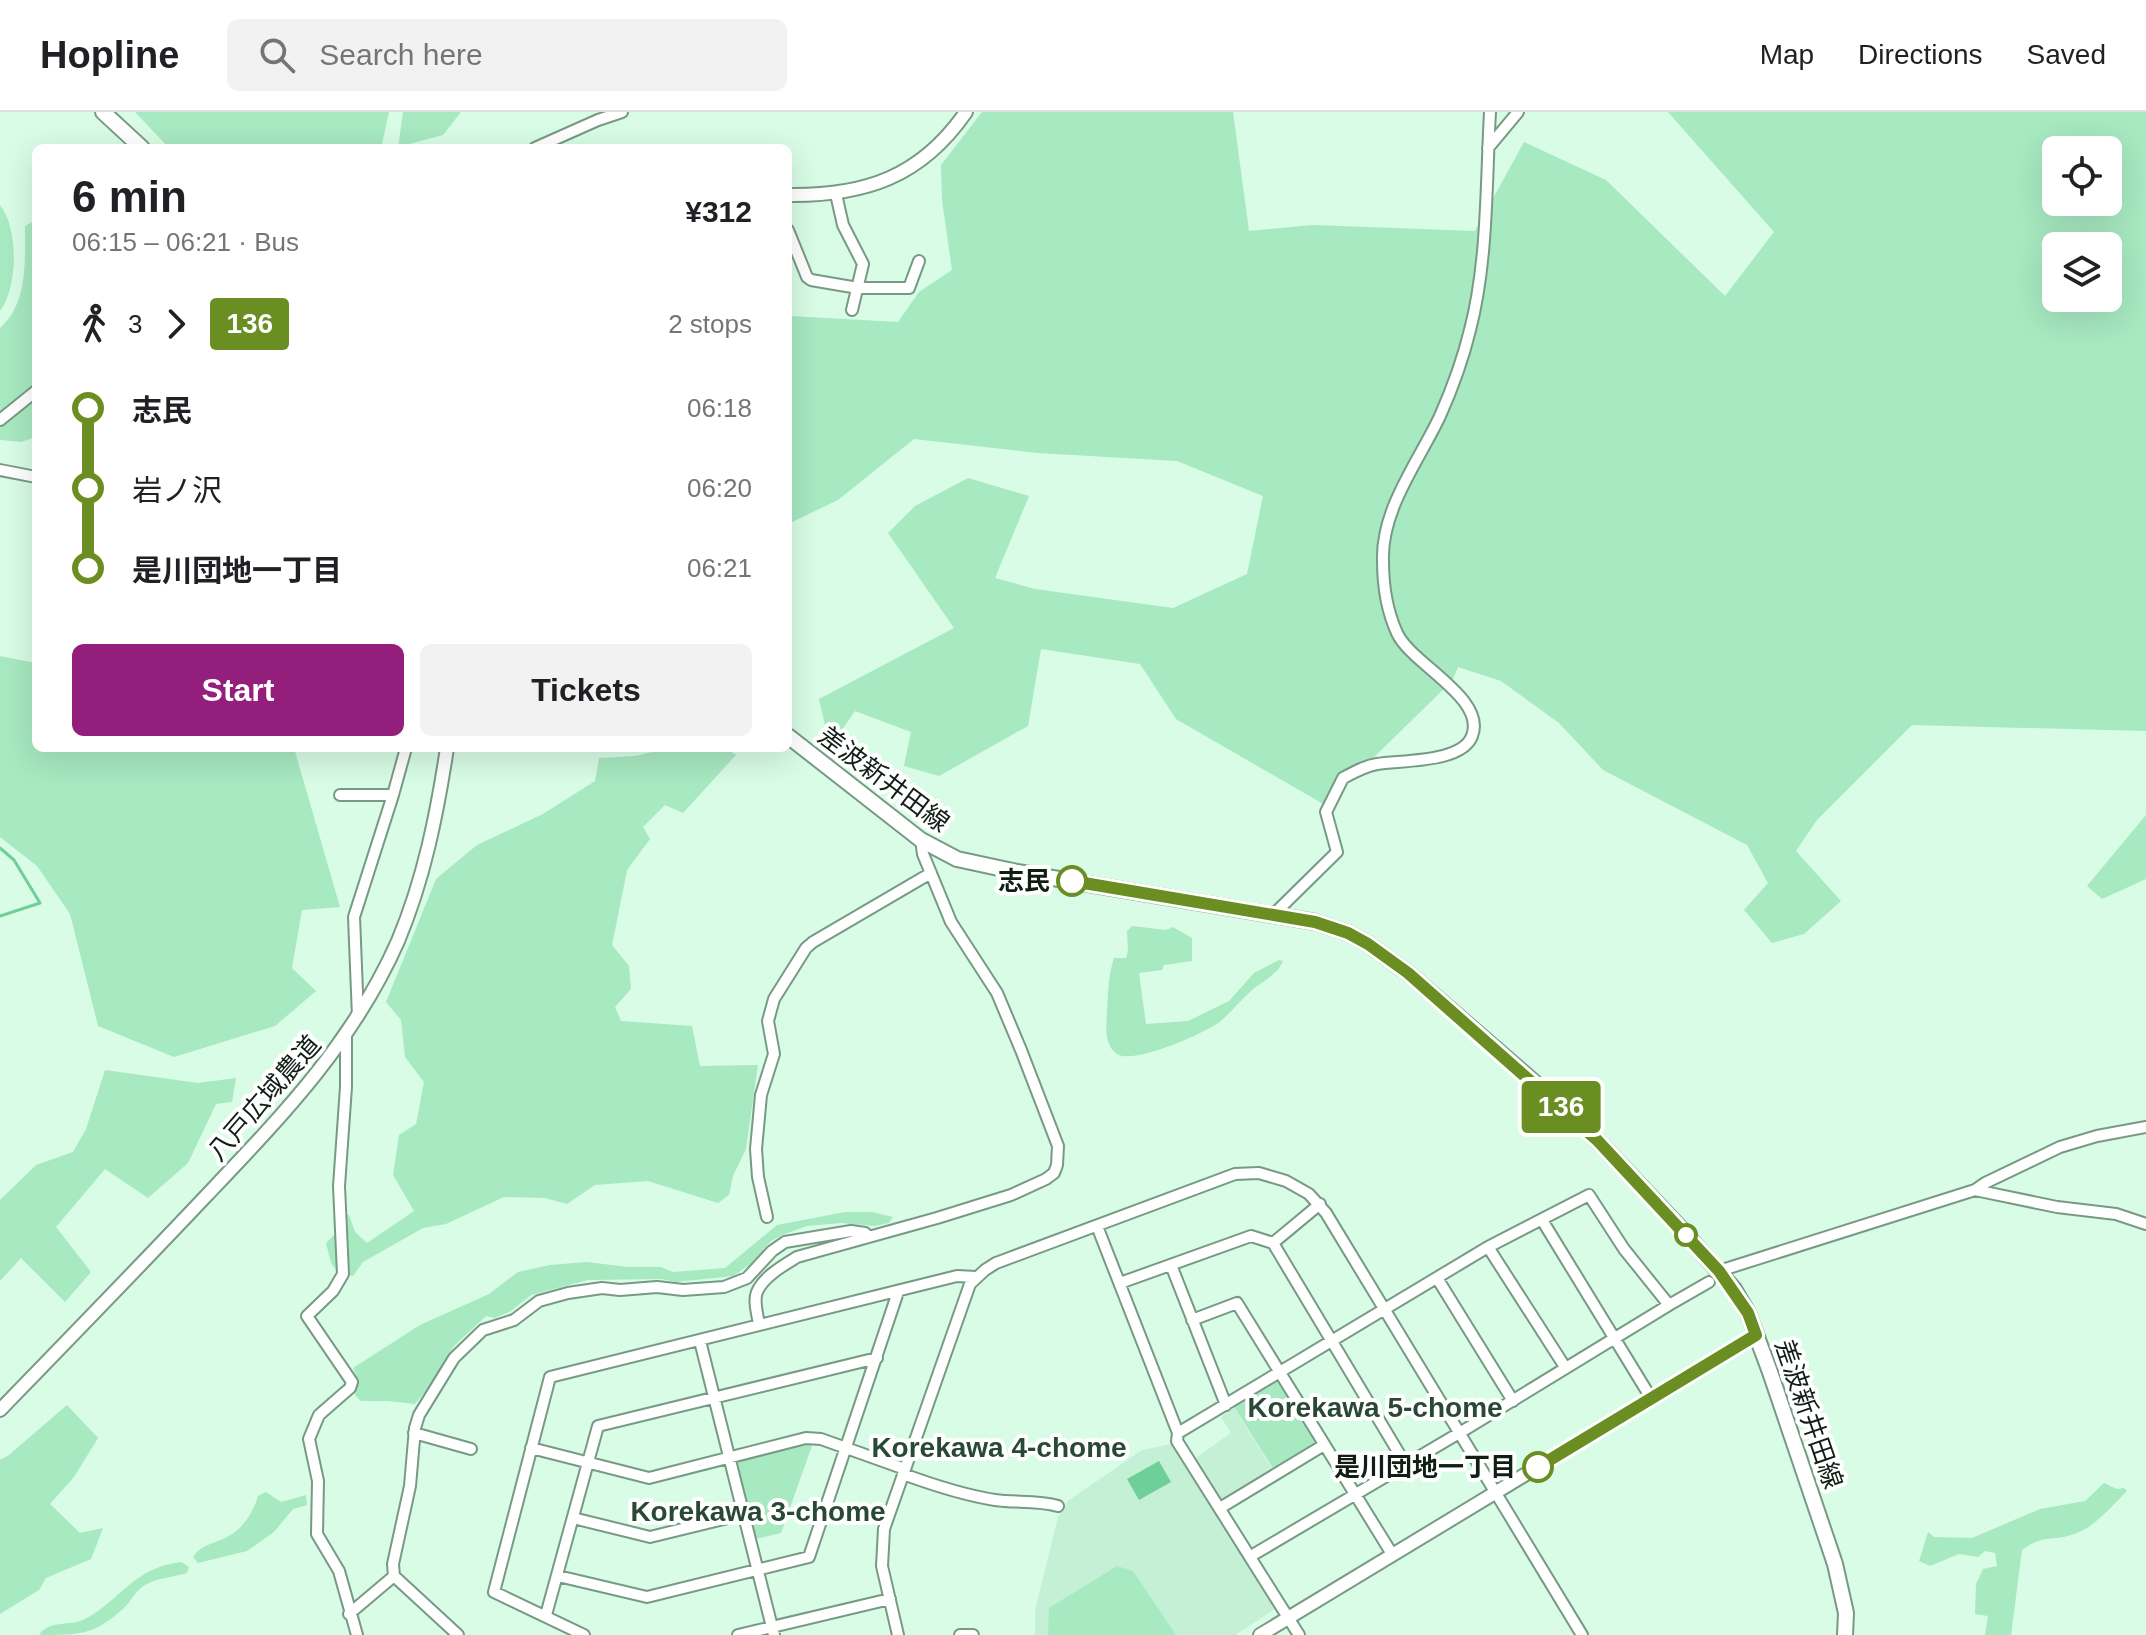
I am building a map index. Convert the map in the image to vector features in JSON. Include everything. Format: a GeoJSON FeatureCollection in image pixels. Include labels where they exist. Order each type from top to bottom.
{"type":"FeatureCollection","features":[{"type":"Feature","properties":{"kind":"main road"},"geometry":{"type":"LineString","coordinates":[[103,112],[138,144]]}},
{"type":"Feature","properties":{"kind":"main road","name":"差波新井田線"},"geometry":{"type":"LineString","coordinates":[[792,739],[921,840],[957,859],[1315,922],[1348,933],[1408,973],[1597,1140],[1748,1313],[1835,1564],[1846,1613],[1845,1635]]}},
{"type":"Feature","properties":{"kind":"street"},"geometry":{"type":"LineString","coordinates":[[544,144],[622,112]]}},
{"type":"Feature","properties":{"kind":"street"},"geometry":{"type":"LineString","coordinates":[[792,195],[836,194],[866,187],[904,172],[943,141],[966,112]]}},
{"type":"Feature","properties":{"kind":"street"},"geometry":{"type":"LineString","coordinates":[[1274,914],[1337,852],[1326,812],[1343,778],[1376,764],[1435,758],[1450,753],[1468,743],[1473,734],[1473,715],[1466,704],[1449,685],[1420,662],[1397,634],[1387,599],[1382,560],[1394,505],[1441,414],[1470,329],[1481,276],[1490,112]]}},
{"type":"Feature","properties":{"kind":"street"},"geometry":{"type":"LineString","coordinates":[[1488,148],[1518,112]]}},
{"type":"Feature","properties":{"kind":"street"},"geometry":{"type":"LineString","coordinates":[[836,194],[843,225],[863,264],[852,310]]}},
{"type":"Feature","properties":{"kind":"street"},"geometry":{"type":"LineString","coordinates":[[792,240],[807,277],[827,284],[858,288],[909,288],[919,261]]}},
{"type":"Feature","properties":{"kind":"street"},"geometry":{"type":"LineString","coordinates":[[0,420],[32,394]]}},
{"type":"Feature","properties":{"kind":"street"},"geometry":{"type":"LineString","coordinates":[[0,470],[32,476]]}},
{"type":"Feature","properties":{"kind":"street"},"geometry":{"type":"LineString","coordinates":[[358,1017],[354,917],[405,752]]}},
{"type":"Feature","properties":{"kind":"street","name":"八戸広域農道"},"geometry":{"type":"LineString","coordinates":[[0,1410],[286,1111],[346,1037],[398,941],[421,876],[446,752]]}},
{"type":"Feature","properties":{"kind":"street"},"geometry":{"type":"LineString","coordinates":[[340,795],[393,795]]}},
{"type":"Feature","properties":{"kind":"street"},"geometry":{"type":"LineString","coordinates":[[759,1325],[756,1293],[780,1267],[797,1257],[1011,1195],[1054,1173],[1059,1158],[1058,1146],[1044,1107],[997,993],[951,922],[921,840]]}},
{"type":"Feature","properties":{"kind":"street"},"geometry":{"type":"LineString","coordinates":[[767,1217],[758,1177],[756,1149],[761,1095],[774,1054],[768,1021],[774,999],[813,942],[931,873]]}},
{"type":"Feature","properties":{"kind":"street"},"geometry":{"type":"LineString","coordinates":[[346,1037],[339,1186],[343,1274],[333,1291],[307,1316],[352,1382],[350,1388],[319,1415],[309,1439],[318,1481],[317,1534],[339,1571],[357,1635]]}},
{"type":"Feature","properties":{"kind":"street"},"geometry":{"type":"LineString","coordinates":[[1251,1556],[1614,1340],[1714,1276],[1975,1190],[2060,1147],[2146,1127]]}},
{"type":"Feature","properties":{"kind":"street"},"geometry":{"type":"LineString","coordinates":[[898,1635],[882,1566],[882,1543],[963,1300],[976,1277],[996,1263],[1207,1184],[1246,1173],[1271,1175],[1286,1181],[1320,1204],[1582,1635]]}},
{"type":"Feature","properties":{"kind":"street"},"geometry":{"type":"LineString","coordinates":[[1975,1190],[2057,1207],[2116,1214],[2146,1224]]}},
{"type":"Feature","properties":{"kind":"street"},"geometry":{"type":"LineString","coordinates":[[1178,1433],[1488,1247],[1589,1195],[1624,1249],[1669,1305]]}},
{"type":"Feature","properties":{"kind":"street"},"geometry":{"type":"LineString","coordinates":[[1273,1243],[1320,1204]]}},
{"type":"Feature","properties":{"kind":"street"},"geometry":{"type":"LineString","coordinates":[[1542,1220],[1651,1398]]}},
{"type":"Feature","properties":{"kind":"street"},"geometry":{"type":"LineString","coordinates":[[1097,1226],[1178,1433],[1177,1441],[1299,1635]]}},
{"type":"Feature","properties":{"kind":"street"},"geometry":{"type":"LineString","coordinates":[[458,1635],[394,1576],[393,1564],[410,1486],[414,1433],[419,1415],[461,1350],[483,1330],[514,1320],[539,1301],[586,1289],[657,1287],[683,1290],[734,1286],[747,1278],[772,1251],[785,1242],[851,1231],[865,1233],[869,1237]]}},
{"type":"Feature","properties":{"kind":"street"},"geometry":{"type":"LineString","coordinates":[[1120,1283],[1251,1236],[1273,1243],[1406,1465]]}},
{"type":"Feature","properties":{"kind":"street"},"geometry":{"type":"LineString","coordinates":[[1488,1247],[1565,1367]]}},
{"type":"Feature","properties":{"kind":"street"},"geometry":{"type":"LineString","coordinates":[[1171,1265],[1226,1405]]}},
{"type":"Feature","properties":{"kind":"street"},"geometry":{"type":"LineString","coordinates":[[584,1635],[494,1592],[550,1377],[957,1276],[976,1277]]}},
{"type":"Feature","properties":{"kind":"street"},"geometry":{"type":"LineString","coordinates":[[1437,1278],[1513,1401]]}},
{"type":"Feature","properties":{"kind":"street"},"geometry":{"type":"LineString","coordinates":[[558,1576],[647,1597],[809,1557],[898,1292]]}},
{"type":"Feature","properties":{"kind":"street"},"geometry":{"type":"LineString","coordinates":[[1192,1320],[1237,1303],[1392,1554]]}},
{"type":"Feature","properties":{"kind":"street"},"geometry":{"type":"LineString","coordinates":[[1260,1635],[1756,1335]]}},
{"type":"Feature","properties":{"kind":"street"},"geometry":{"type":"LineString","coordinates":[[700,1341],[773,1631]]}},
{"type":"Feature","properties":{"kind":"street"},"geometry":{"type":"LineString","coordinates":[[546,1615],[598,1426],[877,1358]]}},
{"type":"Feature","properties":{"kind":"street"},"geometry":{"type":"LineString","coordinates":[[414,1433],[471,1449]]}},
{"type":"Feature","properties":{"kind":"street"},"geometry":{"type":"LineString","coordinates":[[531,1448],[649,1478],[806,1438],[821,1439],[939,1487],[991,1499],[1058,1506]]}},
{"type":"Feature","properties":{"kind":"street"},"geometry":{"type":"LineString","coordinates":[[1220,1508],[1324,1445]]}},
{"type":"Feature","properties":{"kind":"street"},"geometry":{"type":"LineString","coordinates":[[573,1518],[650,1537],[744,1514]]}},
{"type":"Feature","properties":{"kind":"street"},"geometry":{"type":"LineString","coordinates":[[349,1614],[394,1576]]}},
{"type":"Feature","properties":{"kind":"street"},"geometry":{"type":"LineString","coordinates":[[738,1635],[773,1631],[890,1599]]}},
{"type":"Feature","properties":{"kind":"street"},"geometry":{"type":"LineString","coordinates":[[962,1635],[973,1635]]}},
{"type":"Feature","properties":{"kind":"shaded area"},"geometry":{"type":"Polygon","coordinates":[[[135,112],[389,112],[382,144],[165,144],[135,112]]]}},
{"type":"Feature","properties":{"kind":"shaded area"},"geometry":{"type":"Polygon","coordinates":[[[403,112],[461,112],[443,135],[398,144],[403,112]]]}},
{"type":"Feature","properties":{"kind":"shaded area"},"geometry":{"type":"Polygon","coordinates":[[[982,112],[1233,112],[1249,231],[1313,225],[1475,231],[1524,142],[1606,180],[1725,296],[1774,232],[1668,112],[2146,112],[2146,731],[1912,725],[1817,820],[1796,851],[1841,901],[1804,934],[1772,943],[1744,910],[1768,883],[1747,845],[1603,770],[1559,723],[1501,681],[1458,667],[1452,681],[1325,805],[1176,719],[1140,664],[1041,649],[1028,726],[939,776],[904,766],[911,732],[855,711],[841,731],[825,725],[819,699],[954,628],[888,533],[915,506],[968,478],[1029,496],[995,578],[1035,589],[1173,608],[1247,574],[1263,496],[1177,461],[1038,453],[914,439],[838,500],[792,522],[792,316],[898,322],[919,292],[952,270],[942,200],[941,165],[982,112]]]}},
{"type":"Feature","properties":{"kind":"shaded area"},"geometry":{"type":"Polygon","coordinates":[[[0,205],[11,228],[14,258],[10,288],[0,311],[0,205]]]}},
{"type":"Feature","properties":{"kind":"shaded area"},"geometry":{"type":"Polygon","coordinates":[[[32,222],[32,438],[21,442],[0,440],[0,328],[16,307],[20,294],[25,226],[32,222]]]}},
{"type":"Feature","properties":{"kind":"shaded area"},"geometry":{"type":"Polygon","coordinates":[[[0,656],[32,662],[32,752],[295,752],[340,907],[302,910],[292,968],[316,991],[275,1026],[174,1057],[98,1026],[70,914],[37,866],[0,837],[0,656]]]}},
{"type":"Feature","properties":{"kind":"shaded area"},"geometry":{"type":"Polygon","coordinates":[[[652,752],[732,752],[736,755],[683,813],[665,805],[643,827],[650,839],[627,870],[612,945],[629,966],[631,989],[615,1007],[621,1021],[692,1026],[700,1066],[758,1065],[746,1149],[733,1176],[729,1195],[718,1203],[648,1181],[595,1185],[567,1204],[545,1198],[504,1197],[446,1224],[423,1228],[363,1262],[353,1276],[338,1273],[331,1263],[326,1243],[337,1232],[342,1214],[349,1215],[355,1232],[367,1243],[414,1211],[393,1175],[399,1135],[416,1124],[424,1082],[405,1057],[401,1020],[386,1002],[436,879],[477,845],[543,814],[595,781],[599,758],[652,752]]]}},
{"type":"Feature","properties":{"kind":"shaded area"},"geometry":{"type":"Polygon","coordinates":[[[2146,815],[2146,879],[2102,899],[2087,886],[2146,815]]]}},
{"type":"Feature","properties":{"kind":"shaded area"},"geometry":{"type":"Polygon","coordinates":[[[1132,926],[1166,930],[1173,927],[1192,938],[1192,961],[1139,973],[1146,1024],[1188,1021],[1229,1001],[1254,973],[1279,960],[1283,961],[1274,974],[1213,1026],[1153,1052],[1125,1056],[1117,1054],[1110,1046],[1106,1024],[1112,965],[1114,958],[1126,958],[1127,931],[1132,926]]]}},
{"type":"Feature","properties":{"kind":"shaded area"},"geometry":{"type":"Polygon","coordinates":[[[105,1070],[198,1083],[236,1078],[232,1102],[216,1104],[188,1163],[148,1198],[105,1169],[56,1227],[91,1272],[65,1302],[21,1258],[0,1281],[0,1200],[36,1165],[73,1152],[86,1129],[105,1070]]]}},
{"type":"Feature","properties":{"kind":"shaded area"},"geometry":{"type":"Polygon","coordinates":[[[845,1212],[872,1212],[893,1217],[889,1223],[875,1226],[841,1223],[807,1226],[782,1235],[771,1241],[751,1264],[733,1276],[676,1282],[661,1279],[588,1280],[531,1295],[511,1311],[495,1318],[486,1316],[454,1346],[437,1377],[415,1404],[361,1401],[355,1395],[358,1379],[353,1368],[420,1325],[489,1294],[518,1272],[587,1262],[661,1267],[673,1272],[725,1268],[777,1225],[845,1212]]]}},
{"type":"Feature","properties":{"kind":"shaded area"},"geometry":{"type":"Polygon","coordinates":[[[1276,1381],[1281,1382],[1316,1439],[1315,1446],[1274,1470],[1234,1407],[1276,1381]]]}},
{"type":"Feature","properties":{"kind":"shaded area"},"geometry":{"type":"Polygon","coordinates":[[[67,1405],[98,1438],[74,1477],[50,1504],[80,1533],[103,1528],[91,1559],[46,1578],[39,1590],[0,1614],[0,1460],[67,1405]]]}},
{"type":"Feature","properties":{"kind":"shaded area"},"geometry":{"type":"Polygon","coordinates":[[[1234,1408],[1273,1470],[1220,1502],[1194,1459],[1231,1433],[1221,1417],[1234,1408]]]}},
{"type":"Feature","properties":{"kind":"shaded area"},"geometry":{"type":"Polygon","coordinates":[[[813,1443],[781,1533],[755,1539],[736,1465],[738,1459],[813,1443]]]}},
{"type":"Feature","properties":{"kind":"shaded area"},"geometry":{"type":"Polygon","coordinates":[[[1177,1445],[1275,1609],[1235,1635],[1035,1635],[1035,1611],[1058,1517],[1068,1501],[1142,1450],[1177,1445]]]}},
{"type":"Feature","properties":{"kind":"shaded area"},"geometry":{"type":"Polygon","coordinates":[[[1159,1461],[1171,1482],[1139,1500],[1127,1479],[1159,1461]]]}},
{"type":"Feature","properties":{"kind":"shaded area"},"geometry":{"type":"Polygon","coordinates":[[[2104,1483],[2127,1491],[2094,1523],[2079,1532],[2042,1540],[2022,1550],[2011,1635],[1985,1635],[1988,1616],[1975,1614],[1976,1584],[1983,1569],[1997,1566],[1995,1553],[1985,1551],[1978,1557],[1959,1554],[1930,1566],[1919,1561],[1928,1532],[1934,1537],[1972,1538],[2040,1509],[2085,1501],[2104,1483]]]}},
{"type":"Feature","properties":{"kind":"shaded area"},"geometry":{"type":"Polygon","coordinates":[[[266,1492],[281,1502],[306,1495],[307,1505],[293,1509],[274,1532],[247,1551],[198,1563],[193,1557],[197,1552],[237,1531],[258,1496],[266,1492]]]}},
{"type":"Feature","properties":{"kind":"shaded area"},"geometry":{"type":"Polygon","coordinates":[[[181,1562],[189,1567],[187,1573],[145,1585],[104,1624],[76,1634],[39,1635],[54,1625],[85,1619],[139,1577],[165,1565],[181,1562]]]}},
{"type":"Feature","properties":{"kind":"shaded area"},"geometry":{"type":"Polygon","coordinates":[[[1117,1566],[1133,1571],[1176,1635],[1048,1635],[1049,1608],[1117,1566]]]}},
{"type":"Feature","properties":{"kind":"waterway"},"geometry":{"type":"LineString","coordinates":[[0,848],[14,860],[40,903],[0,916]]}},
{"type":"Feature","properties":{"kind":"bus line","name":"136"},"geometry":{"type":"LineString","coordinates":[[1072,881],[1315,922],[1348,933],[1368,944],[1408,973],[1579,1123],[1734,1289],[1756,1335],[1538,1467]]}},
{"type":"Feature","properties":{"kind":"place","name":"志民"},"geometry":{"type":"Point","coordinates":[1072,881]}},
{"type":"Feature","properties":{"kind":"place","name":"是川団地一丁目"},"geometry":{"type":"Point","coordinates":[1538,1467]}},
{"type":"Feature","properties":{"kind":"district","name":"Korekawa 5-chome"},"geometry":{"type":"Point","coordinates":[1375,1407]}},
{"type":"Feature","properties":{"kind":"district","name":"Korekawa 4-chome"},"geometry":{"type":"Point","coordinates":[999,1447]}},
{"type":"Feature","properties":{"kind":"district","name":"Korekawa 3-chome"},"geometry":{"type":"Point","coordinates":[758,1511]}}]}
